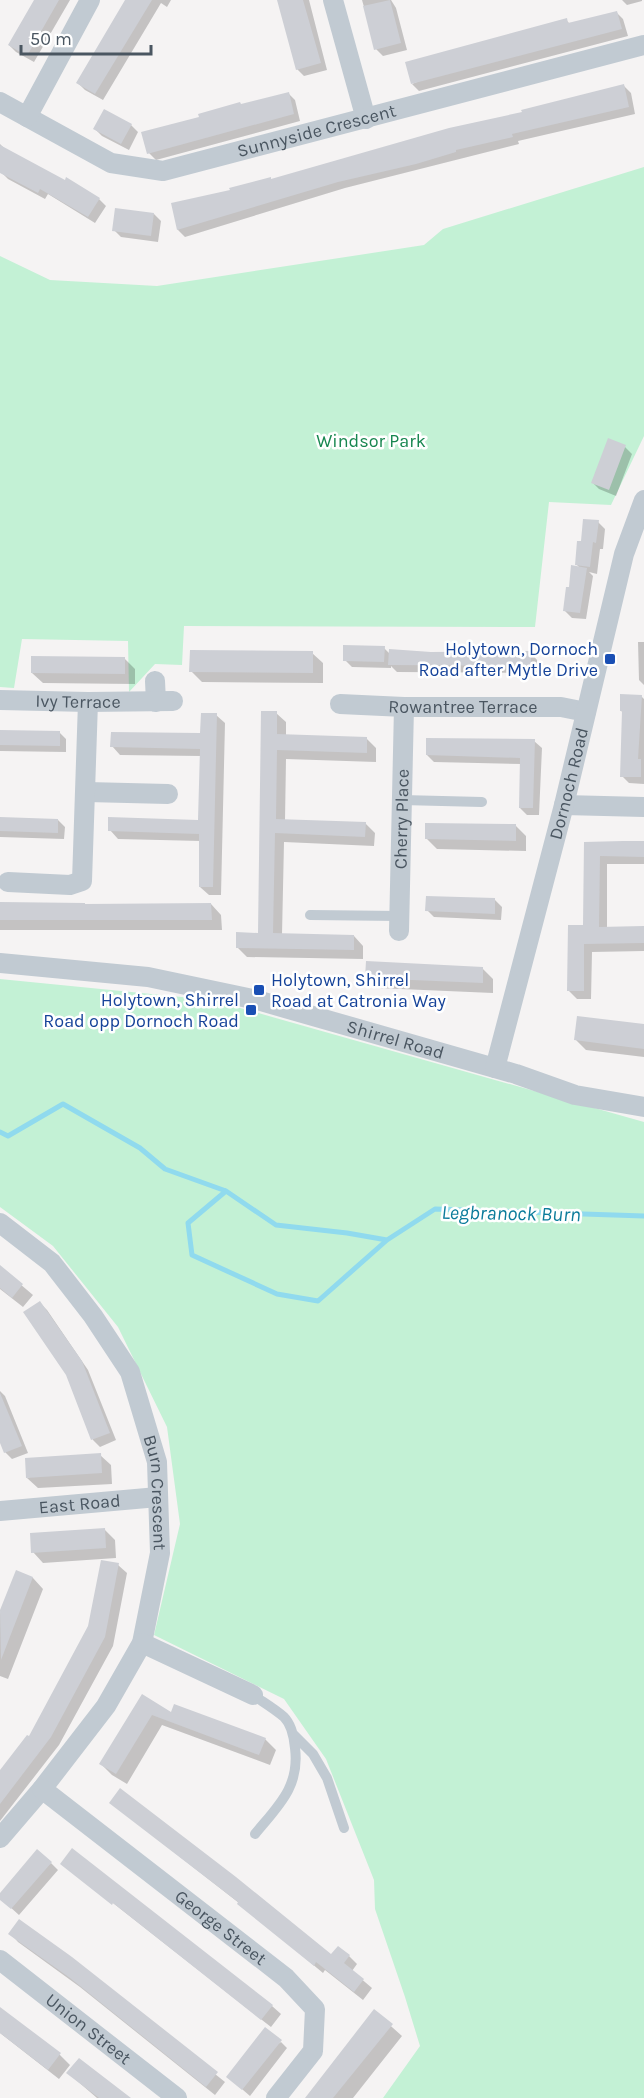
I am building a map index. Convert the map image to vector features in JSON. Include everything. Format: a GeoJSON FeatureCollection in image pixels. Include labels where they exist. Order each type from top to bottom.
{"type":"FeatureCollection","features":[{"type":"Feature","properties":{"kind":"street"},"geometry":{"type":"LineString","coordinates":[[27,117],[90,0]]}},
{"type":"Feature","properties":{"kind":"street"},"geometry":{"type":"LineString","coordinates":[[333,0],[366,119]]}},
{"type":"Feature","properties":{"kind":"street","name":"Sunnyside Crescent"},"geometry":{"type":"LineString","coordinates":[[0,102],[111,163],[163,171],[644,45]]}},
{"type":"Feature","properties":{"kind":"street","name":"Dornoch Road"},"geometry":{"type":"LineString","coordinates":[[495,1068],[564,805],[624,554],[644,500]]}},
{"type":"Feature","properties":{"kind":"street"},"geometry":{"type":"LineString","coordinates":[[624,554],[644,554]]}},
{"type":"Feature","properties":{"kind":"street","name":"Ivy Terrace"},"geometry":{"type":"LineString","coordinates":[[0,700],[164,702],[155,681]]}},
{"type":"Feature","properties":{"kind":"street"},"geometry":{"type":"LineString","coordinates":[[8,882],[70,885],[82,881],[87,792],[88,702]]}},
{"type":"Feature","properties":{"kind":"street","name":"Rowantree Terrace"},"geometry":{"type":"LineString","coordinates":[[340,704],[404,707],[561,707],[586,712]]}},
{"type":"Feature","properties":{"kind":"street","name":"Cherry Place"},"geometry":{"type":"LineString","coordinates":[[399,923],[404,707]]}},
{"type":"Feature","properties":{"kind":"street"},"geometry":{"type":"LineString","coordinates":[[87,792],[168,794]]}},
{"type":"Feature","properties":{"kind":"street"},"geometry":{"type":"LineString","coordinates":[[564,805],[644,807]]}},
{"type":"Feature","properties":{"kind":"street","name":"Shirrel Road"},"geometry":{"type":"LineString","coordinates":[[0,963],[148,977],[246,997],[495,1068],[575,1095],[644,1107]]}},
{"type":"Feature","properties":{"kind":"street","name":"Burn Crescent"},"geometry":{"type":"LineString","coordinates":[[0,1223],[52,1263],[93,1316],[130,1372],[158,1462],[160,1554],[142,1643],[106,1706],[42,1789],[0,1838]]}},
{"type":"Feature","properties":{"kind":"street","name":"East Road"},"geometry":{"type":"LineString","coordinates":[[0,1511],[158,1497]]}},
{"type":"Feature","properties":{"kind":"street"},"geometry":{"type":"LineString","coordinates":[[142,1643],[253,1695]]}},
{"type":"Feature","properties":{"kind":"street","name":"George Street"},"geometry":{"type":"LineString","coordinates":[[42,1789],[286,1978],[315,2009],[313,2051],[276,2098]]}},
{"type":"Feature","properties":{"kind":"street","name":"Union Street"},"geometry":{"type":"LineString","coordinates":[[0,1960],[177,2098]]}},
{"type":"Feature","properties":{"kind":"lane"},"geometry":{"type":"LineString","coordinates":[[402,800],[482,802]]}},
{"type":"Feature","properties":{"kind":"lane"},"geometry":{"type":"LineString","coordinates":[[310,915],[399,923]]}},
{"type":"Feature","properties":{"kind":"lane"},"geometry":{"type":"LineString","coordinates":[[253,1695],[285,1718],[293,1734],[313,1754],[327,1778],[344,1828]]}},
{"type":"Feature","properties":{"kind":"lane"},"geometry":{"type":"LineString","coordinates":[[255,1834],[288,1794],[295,1777],[296,1757],[293,1734]]}},
{"type":"Feature","properties":{"kind":"green space","name":"Windsor Park"},"geometry":{"type":"Polygon","coordinates":[[[644,167],[644,436],[611,505],[549,502],[535,627],[184,626],[182,665],[155,664],[129,692],[128,641],[22,639],[14,688],[0,687],[0,256],[50,280],[157,286],[424,245],[443,229],[644,167]]]}},
{"type":"Feature","properties":{"kind":"green space"},"geometry":{"type":"Polygon","coordinates":[[[0,979],[212,1000],[644,1122],[644,2098],[383,2098],[420,2046],[375,1909],[374,1880],[326,1759],[284,1699],[154,1635],[180,1524],[167,1427],[118,1327],[53,1246],[0,1207],[0,979]]]}},
{"type":"Feature","properties":{"kind":"building"},"geometry":{"type":"Polygon","coordinates":[[[34,0],[59,0],[27,56],[8,45],[34,0]]]}},
{"type":"Feature","properties":{"kind":"building"},"geometry":{"type":"Polygon","coordinates":[[[125,0],[152,0],[95,94],[76,83],[125,0]]]}},
{"type":"Feature","properties":{"kind":"building"},"geometry":{"type":"Polygon","coordinates":[[[277,0],[303,0],[321,63],[296,70],[277,0]]]}},
{"type":"Feature","properties":{"kind":"building"},"geometry":{"type":"Polygon","coordinates":[[[390,0],[401,43],[374,50],[363,6],[390,0]]]}},
{"type":"Feature","properties":{"kind":"building"},"geometry":{"type":"Polygon","coordinates":[[[617,11],[622,29],[411,84],[405,62],[567,18],[568,23],[617,11]]]}},
{"type":"Feature","properties":{"kind":"building"},"geometry":{"type":"Polygon","coordinates":[[[624,84],[629,107],[512,134],[513,137],[456,150],[456,152],[416,164],[338,182],[177,230],[171,203],[230,190],[229,188],[271,177],[271,179],[449,128],[522,112],[521,110],[624,84]]]}},
{"type":"Feature","properties":{"kind":"building"},"geometry":{"type":"Polygon","coordinates":[[[289,92],[294,114],[147,154],[141,132],[199,117],[198,114],[240,102],[241,104],[289,92]]]}},
{"type":"Feature","properties":{"kind":"building"},"geometry":{"type":"Polygon","coordinates":[[[104,109],[132,124],[121,144],[93,129],[104,109]]]}},
{"type":"Feature","properties":{"kind":"building"},"geometry":{"type":"Polygon","coordinates":[[[0,145],[65,180],[66,177],[100,198],[88,217],[40,189],[38,193],[0,173],[0,145]]]}},
{"type":"Feature","properties":{"kind":"building"},"geometry":{"type":"Polygon","coordinates":[[[115,208],[154,213],[151,236],[112,231],[115,208]]]}},
{"type":"Feature","properties":{"kind":"building"},"geometry":{"type":"Polygon","coordinates":[[[608,438],[626,445],[609,490],[591,483],[608,438]]]}},
{"type":"Feature","properties":{"kind":"building"},"geometry":{"type":"Polygon","coordinates":[[[583,519],[599,520],[590,567],[575,565],[577,541],[581,541],[583,519]]]}},
{"type":"Feature","properties":{"kind":"building"},"geometry":{"type":"Polygon","coordinates":[[[571,565],[587,568],[580,613],[563,611],[571,565]]]}},
{"type":"Feature","properties":{"kind":"building"},"geometry":{"type":"Polygon","coordinates":[[[343,645],[385,646],[384,662],[343,661],[343,645]]]}},
{"type":"Feature","properties":{"kind":"building"},"geometry":{"type":"Polygon","coordinates":[[[389,649],[431,652],[531,651],[531,666],[388,665],[389,649]]]}},
{"type":"Feature","properties":{"kind":"building"},"geometry":{"type":"Polygon","coordinates":[[[190,650],[313,651],[313,673],[189,672],[190,650]]]}},
{"type":"Feature","properties":{"kind":"building"},"geometry":{"type":"Polygon","coordinates":[[[31,656],[125,657],[125,674],[31,673],[31,656]]]}},
{"type":"Feature","properties":{"kind":"building"},"geometry":{"type":"Polygon","coordinates":[[[620,694],[642,695],[638,759],[641,759],[641,777],[620,777],[622,711],[620,711],[620,694]]]}},
{"type":"Feature","properties":{"kind":"building"},"geometry":{"type":"Polygon","coordinates":[[[261,711],[277,711],[277,734],[367,737],[367,753],[277,750],[276,819],[366,822],[365,837],[275,833],[273,933],[354,935],[354,950],[236,948],[236,932],[258,933],[261,711]]]}},
{"type":"Feature","properties":{"kind":"building"},"geometry":{"type":"Polygon","coordinates":[[[201,713],[217,713],[213,887],[199,887],[199,834],[108,831],[108,817],[198,820],[200,749],[110,747],[111,732],[200,733],[201,713]]]}},
{"type":"Feature","properties":{"kind":"building"},"geometry":{"type":"Polygon","coordinates":[[[0,730],[60,731],[60,746],[0,745],[0,730]]]}},
{"type":"Feature","properties":{"kind":"building"},"geometry":{"type":"Polygon","coordinates":[[[426,738],[535,739],[533,808],[519,808],[520,758],[426,755],[426,738]]]}},
{"type":"Feature","properties":{"kind":"building"},"geometry":{"type":"Polygon","coordinates":[[[0,817],[58,819],[58,833],[0,831],[0,817]]]}},
{"type":"Feature","properties":{"kind":"building"},"geometry":{"type":"Polygon","coordinates":[[[425,823],[516,824],[516,841],[425,839],[425,823]]]}},
{"type":"Feature","properties":{"kind":"building"},"geometry":{"type":"Polygon","coordinates":[[[644,841],[644,857],[600,856],[599,927],[644,926],[644,943],[584,944],[584,991],[567,991],[568,925],[583,925],[584,842],[644,841]]]}},
{"type":"Feature","properties":{"kind":"building"},"geometry":{"type":"Polygon","coordinates":[[[426,896],[495,898],[495,914],[425,911],[426,896]]]}},
{"type":"Feature","properties":{"kind":"building"},"geometry":{"type":"Polygon","coordinates":[[[0,902],[211,903],[212,920],[0,920],[0,902]]]}},
{"type":"Feature","properties":{"kind":"building"},"geometry":{"type":"Polygon","coordinates":[[[366,961],[483,967],[483,983],[365,978],[366,961]]]}},
{"type":"Feature","properties":{"kind":"building"},"geometry":{"type":"Polygon","coordinates":[[[577,1016],[644,1024],[644,1049],[574,1040],[577,1016]]]}},
{"type":"Feature","properties":{"kind":"building"},"geometry":{"type":"Polygon","coordinates":[[[0,1265],[23,1284],[12,1298],[0,1288],[0,1265]]]}},
{"type":"Feature","properties":{"kind":"building"},"geometry":{"type":"Polygon","coordinates":[[[40,1301],[82,1361],[110,1433],[91,1440],[66,1375],[23,1312],[40,1301]]]}},
{"type":"Feature","properties":{"kind":"building"},"geometry":{"type":"Polygon","coordinates":[[[0,1393],[22,1446],[4,1453],[0,1443],[0,1393]]]}},
{"type":"Feature","properties":{"kind":"building"},"geometry":{"type":"Polygon","coordinates":[[[101,1453],[102,1473],[26,1478],[25,1458],[101,1453]]]}},
{"type":"Feature","properties":{"kind":"building"},"geometry":{"type":"Polygon","coordinates":[[[105,1528],[106,1548],[31,1553],[30,1533],[105,1528]]]}},
{"type":"Feature","properties":{"kind":"building"},"geometry":{"type":"Polygon","coordinates":[[[101,1560],[119,1563],[105,1637],[51,1737],[0,1804],[0,1770],[27,1735],[29,1736],[88,1626],[101,1560]]]}},
{"type":"Feature","properties":{"kind":"building"},"geometry":{"type":"Polygon","coordinates":[[[16,1570],[33,1577],[1,1660],[0,1610],[16,1570]]]}},
{"type":"Feature","properties":{"kind":"building"},"geometry":{"type":"Polygon","coordinates":[[[142,1694],[171,1712],[174,1704],[266,1738],[259,1755],[152,1715],[116,1774],[99,1764],[142,1694]]]}},
{"type":"Feature","properties":{"kind":"building"},"geometry":{"type":"Polygon","coordinates":[[[120,1788],[331,1954],[338,1946],[350,1955],[344,1963],[364,1979],[354,1992],[316,1962],[314,1966],[237,1904],[238,1902],[109,1803],[120,1788]]]}},
{"type":"Feature","properties":{"kind":"building"},"geometry":{"type":"Polygon","coordinates":[[[72,1848],[273,2005],[261,2020],[60,1864],[72,1848]]]}},
{"type":"Feature","properties":{"kind":"building"},"geometry":{"type":"Polygon","coordinates":[[[37,1849],[52,1862],[11,1909],[0,1900],[0,1893],[37,1849]]]}},
{"type":"Feature","properties":{"kind":"building"},"geometry":{"type":"Polygon","coordinates":[[[19,1919],[72,1957],[218,2072],[206,2087],[70,1978],[8,1934],[19,1919]]]}},
{"type":"Feature","properties":{"kind":"building"},"geometry":{"type":"Polygon","coordinates":[[[0,2007],[61,2053],[48,2070],[0,2033],[0,2007]]]}},
{"type":"Feature","properties":{"kind":"building"},"geometry":{"type":"Polygon","coordinates":[[[374,2009],[393,2024],[333,2098],[305,2098],[374,2009]]]}},
{"type":"Feature","properties":{"kind":"building"},"geometry":{"type":"Polygon","coordinates":[[[265,2027],[282,2040],[242,2090],[226,2077],[265,2027]]]}},
{"type":"Feature","properties":{"kind":"building"},"geometry":{"type":"Polygon","coordinates":[[[79,2058],[131,2098],[99,2098],[66,2073],[79,2058]]]}},
{"type":"Feature","properties":{"kind":"waterway","name":"Legbranock Burn"},"geometry":{"type":"LineString","coordinates":[[0,1132],[8,1136],[63,1104],[140,1148],[165,1169],[226,1191],[188,1223],[192,1255],[277,1294],[318,1301],[387,1240]]}},
{"type":"Feature","properties":{"kind":"waterway","name":"Legbranock Burn"},"geometry":{"type":"LineString","coordinates":[[226,1191],[276,1225],[387,1240],[435,1209],[644,1216]]}},
{"type":"Feature","properties":{"kind":"place","name":"Holytown, Dornoch Road after Mytle Drive"},"geometry":{"type":"Point","coordinates":[610,659]}},
{"type":"Feature","properties":{"kind":"place","name":"Holytown, Shirrel Road at Catronia Way"},"geometry":{"type":"Point","coordinates":[259,990]}},
{"type":"Feature","properties":{"kind":"place","name":"Holytown, Shirrel Road opp Dornoch Road"},"geometry":{"type":"Point","coordinates":[251,1010]}}]}
